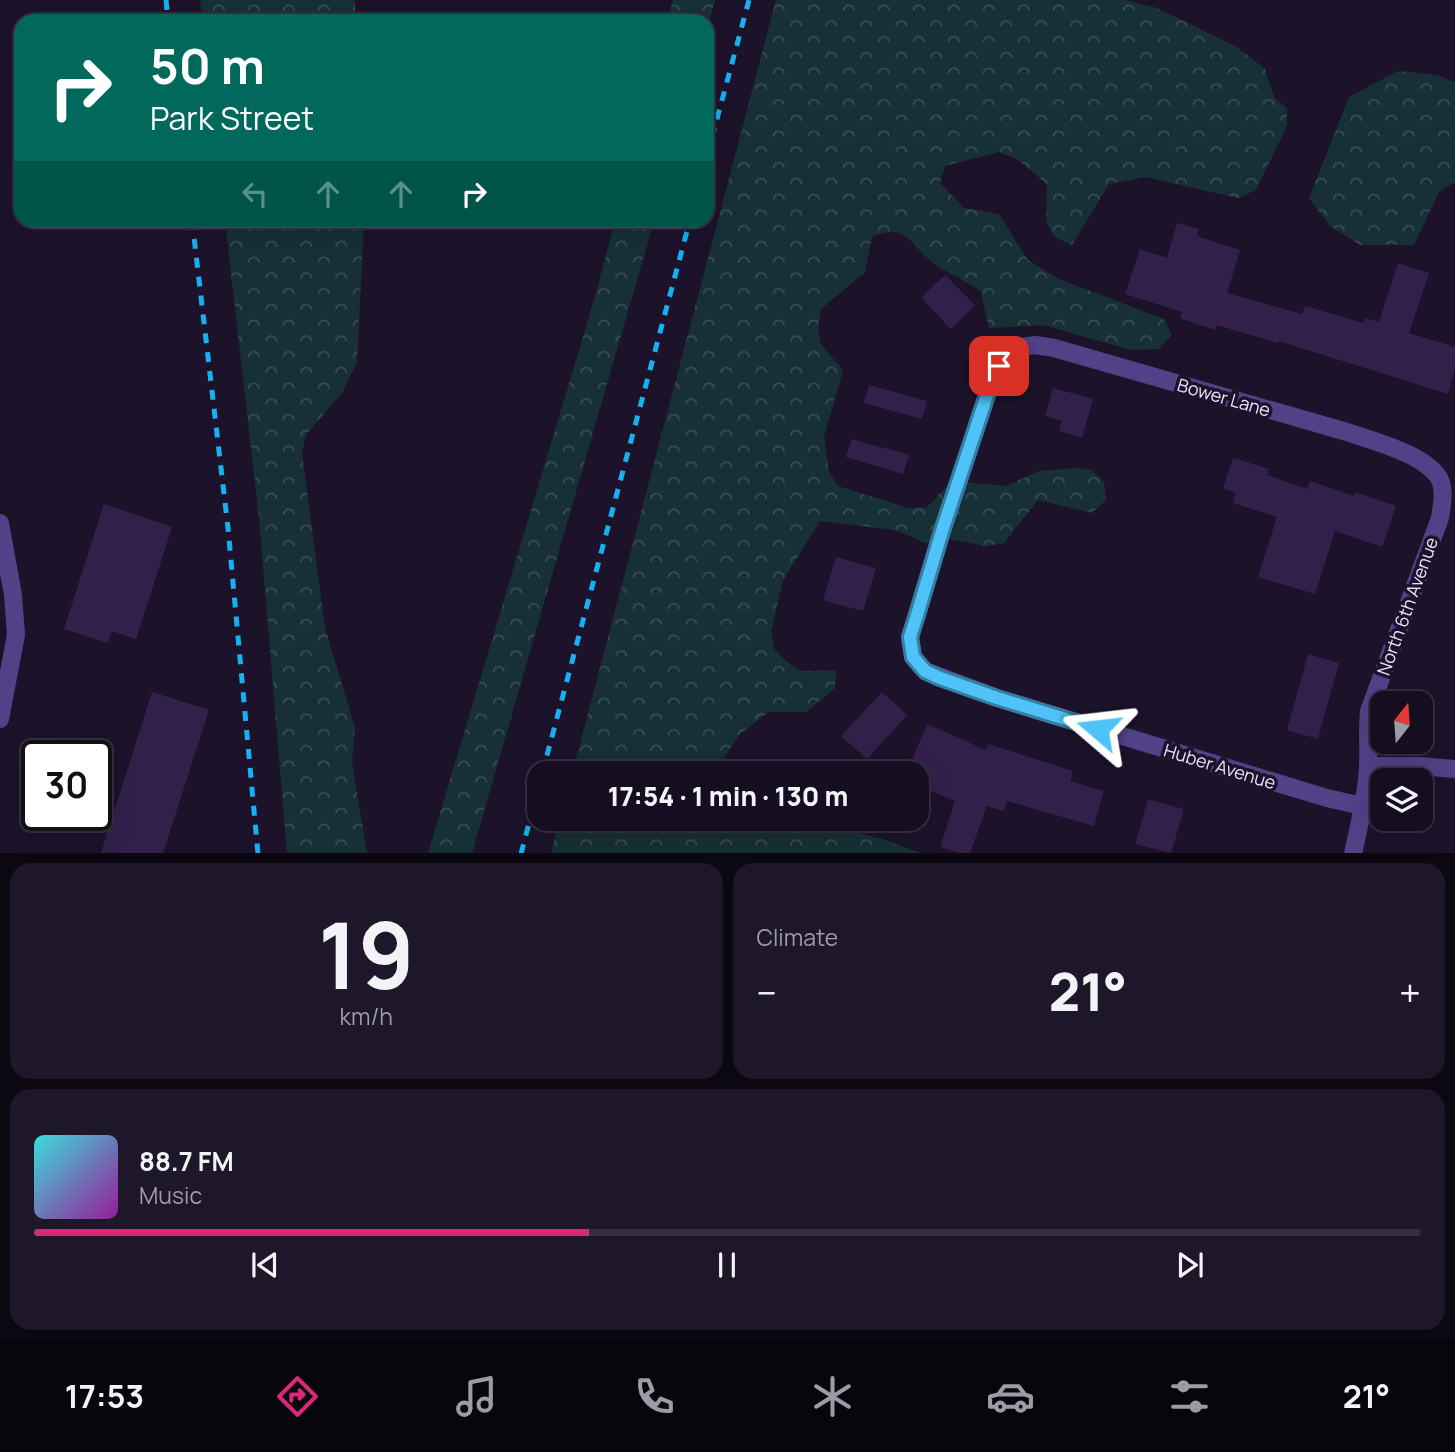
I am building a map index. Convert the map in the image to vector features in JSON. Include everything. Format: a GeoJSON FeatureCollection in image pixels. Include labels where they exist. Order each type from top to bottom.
{"type":"FeatureCollection","features":[{"type":"Feature","properties":{"kind":"street","name":"Bower Lane"},"geometry":{"type":"LineString","coordinates":[[921,667],[913,657],[910,637],[943,528],[999,366],[1007,356],[1022,347],[1035,345],[1054,348],[1347,432],[1423,462],[1438,475],[1441,483]]}},
{"type":"Feature","properties":{"kind":"street","name":"North 6th Avenue"},"geometry":{"type":"LineString","coordinates":[[1353,853],[1368,766],[1369,711],[1440,518],[1443,503],[1441,483]]}},
{"type":"Feature","properties":{"kind":"street"},"geometry":{"type":"LineString","coordinates":[[0,523],[13,595],[16,635],[0,719]]}},
{"type":"Feature","properties":{"kind":"street","name":"Huber Avenue"},"geometry":{"type":"LineString","coordinates":[[921,667],[940,678],[997,698],[1327,799],[1363,806]]}},
{"type":"Feature","properties":{"kind":"street"},"geometry":{"type":"LineString","coordinates":[[1368,766],[1455,769]]}},
{"type":"Feature","properties":{"kind":"green space"},"geometry":{"type":"Polygon","coordinates":[[[200,0],[355,0],[356,14],[201,14],[200,0]]]}},
{"type":"Feature","properties":{"kind":"green space"},"geometry":{"type":"Polygon","coordinates":[[[673,0],[715,0],[711,14],[669,14],[673,0]]]}},
{"type":"Feature","properties":{"kind":"green space"},"geometry":{"type":"Polygon","coordinates":[[[776,0],[1126,0],[1157,8],[1237,47],[1265,69],[1274,97],[1287,108],[1287,126],[1256,190],[1238,198],[1145,177],[1109,184],[1072,245],[1054,237],[1046,221],[1047,184],[1017,159],[999,152],[945,166],[940,183],[964,208],[999,214],[1028,260],[1059,279],[1164,319],[1172,335],[1159,349],[1131,350],[1043,325],[989,328],[981,292],[938,266],[907,237],[893,232],[872,236],[865,272],[821,309],[818,327],[820,343],[843,370],[824,437],[829,472],[838,486],[908,508],[927,507],[952,481],[1006,486],[1039,471],[1075,468],[1092,470],[1104,482],[1106,500],[1092,513],[1038,500],[1004,543],[986,546],[949,539],[931,545],[895,530],[820,521],[783,580],[771,632],[774,649],[801,671],[836,670],[835,688],[806,712],[769,712],[739,735],[722,761],[575,761],[776,0]]]}},
{"type":"Feature","properties":{"kind":"green space"},"geometry":{"type":"Polygon","coordinates":[[[1398,71],[1437,75],[1455,82],[1455,182],[1439,192],[1414,245],[1360,245],[1330,226],[1309,198],[1349,97],[1398,71]]]}},
{"type":"Feature","properties":{"kind":"green space"},"geometry":{"type":"Polygon","coordinates":[[[226,228],[364,228],[357,362],[342,393],[306,435],[302,453],[325,628],[355,727],[352,762],[367,853],[287,853],[259,518],[226,228]]]}},
{"type":"Feature","properties":{"kind":"green space"},"geometry":{"type":"Polygon","coordinates":[[[613,228],[652,228],[472,853],[428,853],[595,297],[613,228]]]}},
{"type":"Feature","properties":{"kind":"green space"},"geometry":{"type":"Polygon","coordinates":[[[557,831],[850,831],[921,853],[551,853],[557,831]]]}},
{"type":"Feature","properties":{"kind":"building"},"geometry":{"type":"Polygon","coordinates":[[[1177,223],[1199,229],[1197,236],[1240,250],[1227,293],[1302,314],[1305,306],[1363,323],[1365,318],[1379,322],[1398,263],[1429,273],[1409,333],[1455,347],[1455,368],[1448,394],[1279,341],[1278,343],[1217,325],[1215,330],[1180,318],[1182,312],[1125,294],[1140,249],[1167,258],[1177,223]]]}},
{"type":"Feature","properties":{"kind":"building"},"geometry":{"type":"Polygon","coordinates":[[[945,275],[975,305],[951,329],[921,298],[945,275]]]}},
{"type":"Feature","properties":{"kind":"building"},"geometry":{"type":"Polygon","coordinates":[[[869,385],[927,401],[922,419],[864,403],[869,385]]]}},
{"type":"Feature","properties":{"kind":"building"},"geometry":{"type":"Polygon","coordinates":[[[1053,388],[1093,399],[1082,438],[1059,431],[1062,421],[1045,416],[1053,388]]]}},
{"type":"Feature","properties":{"kind":"building"},"geometry":{"type":"Polygon","coordinates":[[[852,439],[909,455],[903,474],[846,457],[852,439]]]}},
{"type":"Feature","properties":{"kind":"building"},"geometry":{"type":"Polygon","coordinates":[[[1233,458],[1269,469],[1267,475],[1307,489],[1310,481],[1354,496],[1355,492],[1396,506],[1382,547],[1335,531],[1315,594],[1258,577],[1277,517],[1233,503],[1236,493],[1223,488],[1233,458]]]}},
{"type":"Feature","properties":{"kind":"building"},"geometry":{"type":"Polygon","coordinates":[[[104,504],[172,527],[136,639],[112,631],[108,643],[64,629],[104,504]]]}},
{"type":"Feature","properties":{"kind":"building"},"geometry":{"type":"Polygon","coordinates":[[[836,557],[876,568],[863,611],[823,600],[836,557]]]}},
{"type":"Feature","properties":{"kind":"building"},"geometry":{"type":"Polygon","coordinates":[[[1308,654],[1339,663],[1318,739],[1287,730],[1308,654]]]}},
{"type":"Feature","properties":{"kind":"building"},"geometry":{"type":"Polygon","coordinates":[[[152,692],[209,710],[163,853],[101,853],[108,831],[112,831],[112,818],[152,692]]]}},
{"type":"Feature","properties":{"kind":"building"},"geometry":{"type":"Polygon","coordinates":[[[882,692],[907,715],[867,759],[841,736],[882,692]]]}},
{"type":"Feature","properties":{"kind":"building"},"geometry":{"type":"Polygon","coordinates":[[[927,724],[986,750],[988,744],[1073,771],[1070,781],[1104,791],[1094,826],[1007,801],[1004,811],[987,806],[970,853],[960,853],[940,847],[955,801],[929,790],[929,761],[911,761],[927,724]]]}},
{"type":"Feature","properties":{"kind":"building"},"geometry":{"type":"Polygon","coordinates":[[[1148,799],[1184,809],[1171,853],[1135,844],[1148,799]]]}},
{"type":"Feature","properties":{"kind":"railway"},"geometry":{"type":"LineString","coordinates":[[166,0],[167,14]]}},
{"type":"Feature","properties":{"kind":"railway"},"geometry":{"type":"LineString","coordinates":[[714,130],[749,0]]}},
{"type":"Feature","properties":{"kind":"railway"},"geometry":{"type":"LineString","coordinates":[[193,228],[228,528],[258,853]]}},
{"type":"Feature","properties":{"kind":"railway"},"geometry":{"type":"LineString","coordinates":[[545,761],[688,228]]}},
{"type":"Feature","properties":{"kind":"railway"},"geometry":{"type":"LineString","coordinates":[[521,853],[527,831]]}},
{"type":"Feature","properties":{"kind":"route"},"geometry":{"type":"LineString","coordinates":[[999,366],[943,528],[910,637],[913,657],[925,671],[940,678],[1098,729]]}}]}
